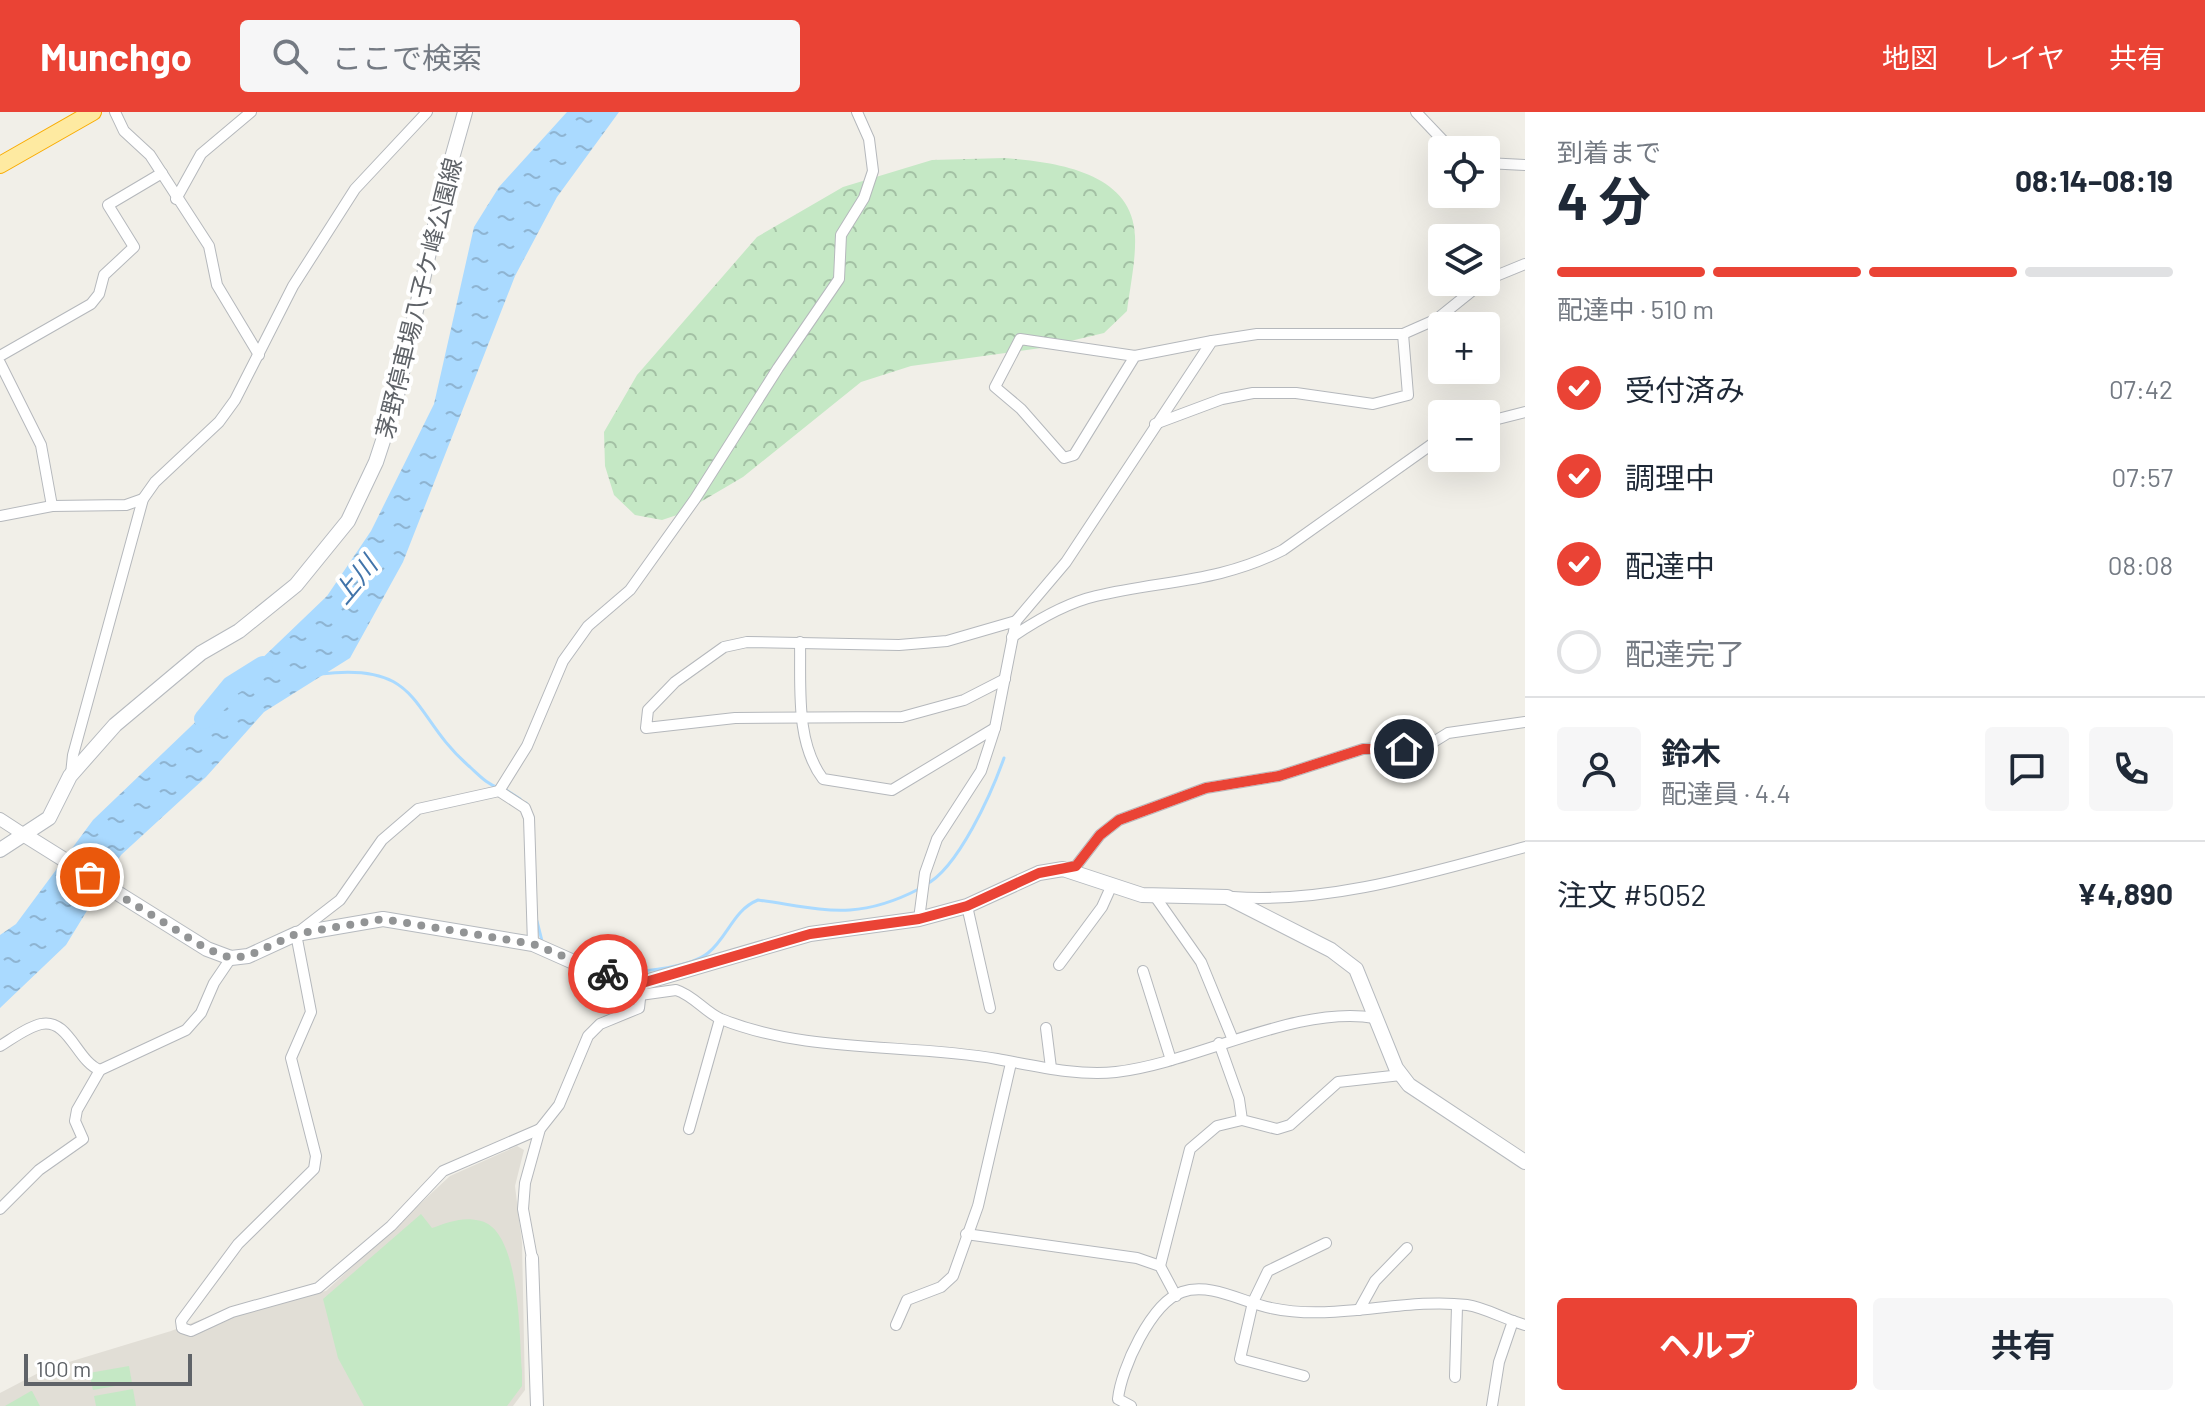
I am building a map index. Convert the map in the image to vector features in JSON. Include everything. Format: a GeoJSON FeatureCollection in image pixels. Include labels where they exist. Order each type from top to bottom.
{"type":"FeatureCollection","features":[{"type":"Feature","properties":{"kind":"highway"},"geometry":{"type":"LineString","coordinates":[[0,165],[93,112]]}},
{"type":"Feature","properties":{"kind":"main road","name":"茅野停車場八子ケ峰公園線"},"geometry":{"type":"LineString","coordinates":[[0,850],[49,818],[70,776],[115,725],[201,653],[239,631],[296,585],[348,521],[376,462],[395,404],[443,190],[465,112]]}},
{"type":"Feature","properties":{"kind":"main road"},"geometry":{"type":"LineString","coordinates":[[23,834],[207,949],[231,958],[248,956],[296,934],[383,919],[533,944],[641,989],[810,934],[967,906],[1039,873],[1063,869],[1111,887],[1154,895],[1227,897],[1331,950],[1356,969],[1401,1075],[1409,1085],[1525,1162]]}},
{"type":"Feature","properties":{"kind":"street"},"geometry":{"type":"LineString","coordinates":[[115,112],[124,131],[150,155],[209,246],[217,285],[259,355]]}},
{"type":"Feature","properties":{"kind":"street"},"geometry":{"type":"LineString","coordinates":[[176,199],[201,154],[251,112]]}},
{"type":"Feature","properties":{"kind":"street"},"geometry":{"type":"LineString","coordinates":[[70,776],[73,755],[143,499],[155,482],[219,422],[235,400],[293,286],[355,189],[427,112]]}},
{"type":"Feature","properties":{"kind":"street"},"geometry":{"type":"LineString","coordinates":[[540,1129],[443,1171],[391,1226],[318,1288],[232,1312],[191,1331],[182,1328],[181,1321],[212,1275],[314,1169],[316,1156],[291,1058],[311,1012],[296,934],[340,900],[382,840],[418,809],[500,787],[527,746],[563,661],[588,626],[630,590],[695,499],[839,279],[841,235],[864,198],[873,171],[869,139],[857,112]]}},
{"type":"Feature","properties":{"kind":"street"},"geometry":{"type":"LineString","coordinates":[[1416,112],[1439,136]]}},
{"type":"Feature","properties":{"kind":"street"},"geometry":{"type":"LineString","coordinates":[[1500,164],[1525,165]]}},
{"type":"Feature","properties":{"kind":"street"},"geometry":{"type":"LineString","coordinates":[[0,356],[91,304],[99,294],[104,275],[134,247],[108,205],[162,173]]}},
{"type":"Feature","properties":{"kind":"street"},"geometry":{"type":"LineString","coordinates":[[1500,274],[1525,264]]}},
{"type":"Feature","properties":{"kind":"street"},"geometry":{"type":"LineString","coordinates":[[1135,356],[1074,455],[1064,458],[1021,409],[995,387],[1020,339],[1135,356],[1257,334],[1403,334],[1437,319],[1465,296]]}},
{"type":"Feature","properties":{"kind":"street"},"geometry":{"type":"LineString","coordinates":[[1154,424],[1222,399],[1253,393],[1296,393],[1373,404],[1408,395],[1403,334]]}},
{"type":"Feature","properties":{"kind":"street"},"geometry":{"type":"LineString","coordinates":[[920,912],[925,873],[937,839],[981,771],[995,728],[1016,621],[1066,562],[1154,424],[1212,341]]}},
{"type":"Feature","properties":{"kind":"street"},"geometry":{"type":"LineString","coordinates":[[0,363],[41,445],[52,506]]}},
{"type":"Feature","properties":{"kind":"street"},"geometry":{"type":"LineString","coordinates":[[1500,418],[1525,412]]}},
{"type":"Feature","properties":{"kind":"street"},"geometry":{"type":"LineString","coordinates":[[1012,637],[1071,604],[1096,595],[1171,585],[1255,564],[1283,550],[1428,447]]}},
{"type":"Feature","properties":{"kind":"street"},"geometry":{"type":"LineString","coordinates":[[0,516],[52,506],[126,505],[143,499]]}},
{"type":"Feature","properties":{"kind":"street"},"geometry":{"type":"LineString","coordinates":[[1005,679],[964,700],[902,717],[735,718],[646,728],[648,710],[675,682],[724,647],[747,642],[899,645],[947,641],[1016,621]]}},
{"type":"Feature","properties":{"kind":"street"},"geometry":{"type":"LineString","coordinates":[[800,642],[802,716],[811,763],[823,779],[892,790],[995,728]]}},
{"type":"Feature","properties":{"kind":"street"},"geometry":{"type":"LineString","coordinates":[[1063,869],[1076,866],[1100,835],[1119,820],[1206,788],[1279,776],[1363,749],[1416,748],[1427,746],[1448,733],[1525,722]]}},
{"type":"Feature","properties":{"kind":"street"},"geometry":{"type":"LineString","coordinates":[[500,787],[525,808],[529,818],[533,944]]}},
{"type":"Feature","properties":{"kind":"street"},"geometry":{"type":"LineString","coordinates":[[0,819],[23,834]]}},
{"type":"Feature","properties":{"kind":"street"},"geometry":{"type":"LineString","coordinates":[[1227,897],[1281,898],[1351,889],[1525,847]]}},
{"type":"Feature","properties":{"kind":"street"},"geometry":{"type":"LineString","coordinates":[[1059,965],[1102,907],[1111,887]]}},
{"type":"Feature","properties":{"kind":"street"},"geometry":{"type":"LineString","coordinates":[[1154,895],[1201,962],[1233,1040]]}},
{"type":"Feature","properties":{"kind":"street"},"geometry":{"type":"LineString","coordinates":[[967,906],[990,1008]]}},
{"type":"Feature","properties":{"kind":"street"},"geometry":{"type":"LineString","coordinates":[[0,1209],[39,1170],[83,1139],[75,1121],[77,1110],[100,1070],[186,1030],[201,1013],[214,983],[231,958]]}},
{"type":"Feature","properties":{"kind":"street"},"geometry":{"type":"LineString","coordinates":[[1143,971],[1171,1060]]}},
{"type":"Feature","properties":{"kind":"street"},"geometry":{"type":"LineString","coordinates":[[537,1406],[532,1258],[523,1209],[525,1183],[540,1129],[559,1105],[588,1036],[600,1024],[639,1008],[641,989],[676,990],[720,1019],[841,1045],[1089,1074],[1171,1060],[1219,1043],[1348,1013],[1375,1018]]}},
{"type":"Feature","properties":{"kind":"street"},"geometry":{"type":"LineString","coordinates":[[689,1129],[720,1019]]}},
{"type":"Feature","properties":{"kind":"street"},"geometry":{"type":"LineString","coordinates":[[0,1046],[38,1025],[50,1024],[63,1031],[90,1066],[100,1070]]}},
{"type":"Feature","properties":{"kind":"street"},"geometry":{"type":"LineString","coordinates":[[1046,1028],[1051,1068]]}},
{"type":"Feature","properties":{"kind":"street"},"geometry":{"type":"LineString","coordinates":[[1219,1043],[1239,1099],[1242,1120]]}},
{"type":"Feature","properties":{"kind":"street"},"geometry":{"type":"LineString","coordinates":[[896,1325],[907,1300],[941,1287],[953,1276],[978,1206],[1011,1063]]}},
{"type":"Feature","properties":{"kind":"street"},"geometry":{"type":"LineString","coordinates":[[1176,1296],[1160,1266],[1190,1149],[1217,1126],[1242,1120],[1277,1129],[1290,1125],[1338,1082],[1401,1075]]}},
{"type":"Feature","properties":{"kind":"street"},"geometry":{"type":"LineString","coordinates":[[966,1234],[1066,1246],[1137,1258],[1160,1266]]}},
{"type":"Feature","properties":{"kind":"street"},"geometry":{"type":"LineString","coordinates":[[1304,1376],[1240,1359],[1253,1302],[1268,1271],[1326,1243]]}},
{"type":"Feature","properties":{"kind":"street"},"geometry":{"type":"LineString","coordinates":[[1359,1310],[1375,1281],[1407,1248]]}},
{"type":"Feature","properties":{"kind":"street"},"geometry":{"type":"LineString","coordinates":[[1131,1406],[1118,1399],[1127,1362],[1148,1325],[1181,1292],[1209,1291],[1270,1308],[1310,1313],[1468,1305],[1525,1325]]}},
{"type":"Feature","properties":{"kind":"street"},"geometry":{"type":"LineString","coordinates":[[1455,1377],[1457,1306]]}},
{"type":"Feature","properties":{"kind":"street"},"geometry":{"type":"LineString","coordinates":[[1492,1406],[1499,1362],[1513,1321]]}},
{"type":"Feature","properties":{"kind":"shaded area"},"geometry":{"type":"Polygon","coordinates":[[[517,1146],[524,1150],[515,1186],[522,1243],[525,1390],[513,1406],[0,1406],[0,1393],[46,1369],[171,1331],[244,1303],[326,1291],[450,1176],[517,1146]]]}},
{"type":"Feature","properties":{"kind":"green space"},"geometry":{"type":"Polygon","coordinates":[[[1004,158],[1066,167],[1087,174],[1121,197],[1131,214],[1135,245],[1127,311],[1104,333],[1041,348],[911,366],[861,382],[743,477],[680,514],[662,520],[635,515],[614,495],[605,466],[604,432],[637,375],[757,237],[843,187],[932,160],[1004,158]]]}},
{"type":"Feature","properties":{"kind":"green space"},"geometry":{"type":"Polygon","coordinates":[[[421,1214],[432,1228],[462,1219],[481,1221],[494,1229],[504,1244],[515,1287],[522,1371],[522,1386],[507,1406],[364,1406],[338,1358],[323,1299],[421,1214]]]}},
{"type":"Feature","properties":{"kind":"green space"},"geometry":{"type":"Polygon","coordinates":[[[129,1366],[132,1383],[93,1390],[89,1373],[129,1366]]]}},
{"type":"Feature","properties":{"kind":"green space"},"geometry":{"type":"Polygon","coordinates":[[[133,1389],[136,1406],[96,1406],[94,1396],[133,1389]]]}},
{"type":"Feature","properties":{"kind":"green space"},"geometry":{"type":"Polygon","coordinates":[[[31,1391],[40,1406],[5,1406],[31,1391]]]}},
{"type":"Feature","properties":{"kind":"water"},"geometry":{"type":"Polygon","coordinates":[[[567,112],[619,112],[557,197],[515,276],[403,562],[350,658],[264,712],[206,777],[121,855],[66,945],[0,1008],[0,935],[16,924],[93,820],[327,596],[371,531],[434,404],[474,227],[499,187],[567,112]]]}},
{"type":"Feature","properties":{"kind":"waterway","name":"上川"},"geometry":{"type":"LineString","coordinates":[[204,719],[231,686],[263,666]]}},
{"type":"Feature","properties":{"kind":"waterway"},"geometry":{"type":"LineString","coordinates":[[321,674],[355,672],[379,676],[398,684],[412,696],[451,748],[484,779],[499,788]]}},
{"type":"Feature","properties":{"kind":"waterway"},"geometry":{"type":"LineString","coordinates":[[925,885],[950,863],[961,847],[1004,758]]}},
{"type":"Feature","properties":{"kind":"waterway"},"geometry":{"type":"LineString","coordinates":[[506,790],[520,799]]}},
{"type":"Feature","properties":{"kind":"waterway"},"geometry":{"type":"LineString","coordinates":[[526,803],[533,817]]}},
{"type":"Feature","properties":{"kind":"waterway"},"geometry":{"type":"LineString","coordinates":[[623,971],[667,968],[700,958],[715,947],[742,910],[758,900],[821,909],[857,909],[876,906],[919,889]]}},
{"type":"Feature","properties":{"kind":"waterway"},"geometry":{"type":"LineString","coordinates":[[537,921],[542,941]]}},
{"type":"Feature","properties":{"kind":"waterway"},"geometry":{"type":"LineString","coordinates":[[574,955],[605,966]]}},
{"type":"Feature","properties":{"kind":"way so far"},"geometry":{"type":"LineString","coordinates":[[90,877],[207,949],[231,958],[248,956],[296,934],[311,934],[357,921],[383,919],[533,944],[544,951],[608,974]]}},
{"type":"Feature","properties":{"kind":"route"},"geometry":{"type":"LineString","coordinates":[[608,974],[642,983],[810,934],[919,919],[967,906],[1039,873],[1076,866],[1100,835],[1119,820],[1206,788],[1279,776],[1363,749],[1404,749]]}}]}
